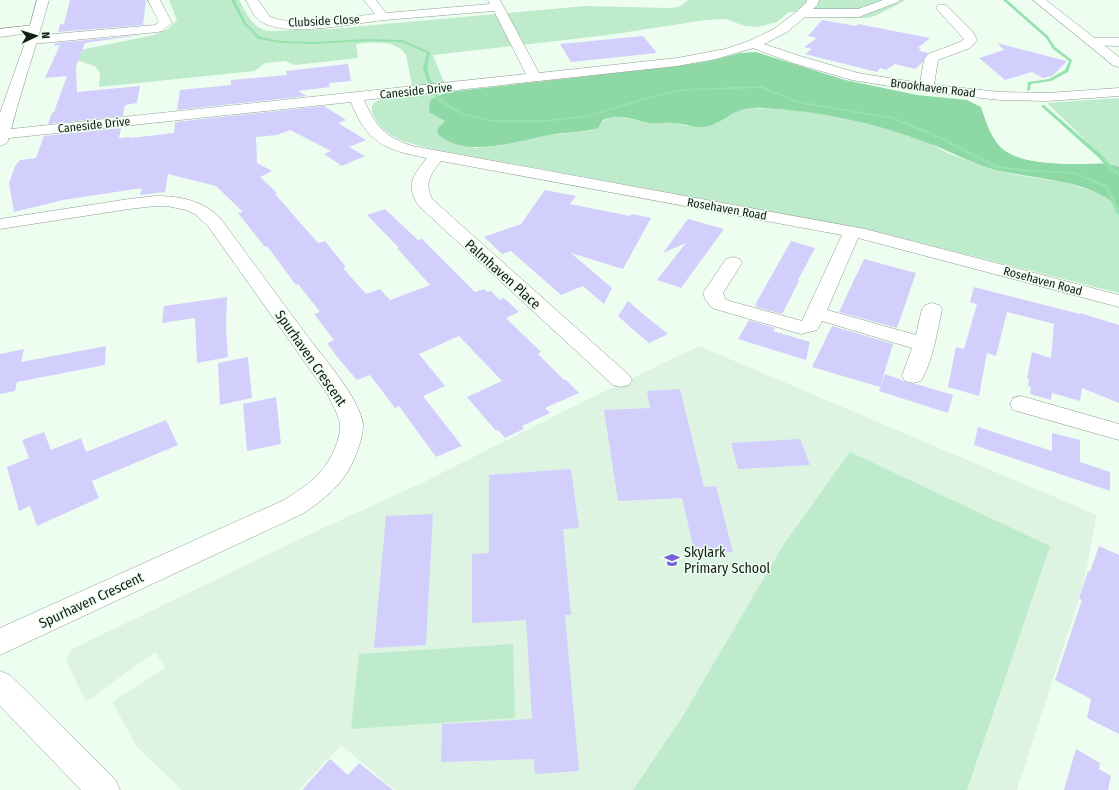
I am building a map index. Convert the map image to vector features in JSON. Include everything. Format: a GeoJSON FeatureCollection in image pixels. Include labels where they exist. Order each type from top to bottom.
{"type":"FeatureCollection","features":[{"type":"Feature","properties":{"kind":"street"},"geometry":{"type":"LineString","coordinates":[[1,138],[10,98],[33,35],[43,0]]}},
{"type":"Feature","properties":{"kind":"street"},"geometry":{"type":"LineString","coordinates":[[0,33],[33,35],[158,28],[166,23],[154,0]]}},
{"type":"Feature","properties":{"kind":"street","name":"Clubside Close"},"geometry":{"type":"LineString","coordinates":[[252,0],[265,19],[283,24],[313,24],[496,4]]}},
{"type":"Feature","properties":{"kind":"street","name":"Clubside Close"},"geometry":{"type":"LineString","coordinates":[[370,0],[383,17]]}},
{"type":"Feature","properties":{"kind":"street","name":"Caneside Drive"},"geometry":{"type":"LineString","coordinates":[[1,138],[415,90],[677,62],[753,44],[778,32],[812,4],[813,0]]}},
{"type":"Feature","properties":{"kind":"street"},"geometry":{"type":"LineString","coordinates":[[801,13],[859,13],[894,0]]}},
{"type":"Feature","properties":{"kind":"street"},"geometry":{"type":"LineString","coordinates":[[1039,0],[1119,63]]}},
{"type":"Feature","properties":{"kind":"street"},"geometry":{"type":"LineString","coordinates":[[496,4],[535,78]]}},
{"type":"Feature","properties":{"kind":"street"},"geometry":{"type":"LineString","coordinates":[[926,88],[930,60],[933,57],[966,45],[971,40],[969,35],[942,8]]}},
{"type":"Feature","properties":{"kind":"street"},"geometry":{"type":"LineString","coordinates":[[1092,42],[1119,42]]}},
{"type":"Feature","properties":{"kind":"street","name":"Brookhaven Road"},"geometry":{"type":"LineString","coordinates":[[753,44],[798,60],[857,77],[926,88],[1000,96],[1047,97],[1119,92]]}},
{"type":"Feature","properties":{"kind":"street","name":"Rosehaven Road"},"geometry":{"type":"LineString","coordinates":[[356,97],[368,125],[379,136],[402,148],[437,156],[852,232],[1119,301]]}},
{"type":"Feature","properties":{"kind":"street","name":"Palmhaven Place"},"geometry":{"type":"LineString","coordinates":[[437,156],[418,183],[419,192],[425,202],[621,380]]}},
{"type":"Feature","properties":{"kind":"street","name":"Spurhaven Crescent"},"geometry":{"type":"LineString","coordinates":[[0,224],[136,203],[160,201],[177,202],[193,206],[203,211],[214,222],[337,392],[348,411],[352,424],[350,441],[344,458],[333,476],[317,492],[293,507],[0,642]]}},
{"type":"Feature","properties":{"kind":"street"},"geometry":{"type":"LineString","coordinates":[[733,263],[714,293],[715,299],[719,304],[801,328],[810,325],[852,232]]}},
{"type":"Feature","properties":{"kind":"street"},"geometry":{"type":"LineString","coordinates":[[913,376],[924,344],[932,309]]}},
{"type":"Feature","properties":{"kind":"street"},"geometry":{"type":"LineString","coordinates":[[816,313],[924,344]]}},
{"type":"Feature","properties":{"kind":"street"},"geometry":{"type":"LineString","coordinates":[[1021,404],[1119,432]]}},
{"type":"Feature","properties":{"kind":"street"},"geometry":{"type":"LineString","coordinates":[[0,685],[104,790]]}},
{"type":"Feature","properties":{"kind":"shaded area","name":"Skylark Primary School"},"geometry":{"type":"Polygon","coordinates":[[[699,346],[1097,515],[1079,599],[1017,790],[395,790],[341,745],[299,790],[182,790],[137,747],[112,702],[165,668],[155,652],[86,702],[66,661],[70,650],[323,528],[426,481],[572,407],[699,346]]]}},
{"type":"Feature","properties":{"kind":"green space"},"geometry":{"type":"Polygon","coordinates":[[[169,0],[239,0],[254,24],[270,31],[330,29],[585,6],[669,8],[679,7],[688,0],[906,0],[868,18],[849,18],[819,12],[789,12],[777,22],[757,27],[745,26],[725,19],[706,20],[608,35],[433,55],[448,92],[430,100],[435,115],[441,117],[445,121],[438,128],[475,148],[498,146],[549,135],[589,131],[609,117],[620,117],[651,123],[672,123],[688,126],[716,124],[737,111],[751,108],[792,110],[837,116],[883,128],[926,142],[950,154],[991,169],[1017,175],[1063,182],[1099,193],[1108,198],[1119,209],[1119,293],[866,229],[433,149],[398,139],[383,129],[377,122],[372,110],[374,104],[381,99],[414,95],[406,55],[402,50],[390,44],[376,42],[356,44],[358,58],[295,65],[285,61],[265,63],[255,71],[99,87],[100,73],[95,66],[76,60],[72,54],[85,49],[154,35],[168,29],[177,20],[169,0]]]}},
{"type":"Feature","properties":{"kind":"green space"},"geometry":{"type":"Polygon","coordinates":[[[756,52],[845,80],[917,95],[967,100],[981,107],[989,130],[994,139],[1004,150],[1014,156],[1038,162],[1064,164],[1107,164],[1119,167],[1119,209],[1108,199],[1095,192],[1078,186],[992,169],[934,145],[905,135],[865,123],[804,112],[750,108],[736,112],[711,126],[706,127],[675,123],[650,123],[624,117],[613,117],[604,119],[598,128],[592,130],[549,135],[507,144],[476,147],[461,146],[448,141],[437,133],[438,128],[445,121],[429,112],[430,100],[448,92],[678,66],[710,61],[740,53],[756,52]]]}},
{"type":"Feature","properties":{"kind":"green space"},"geometry":{"type":"Polygon","coordinates":[[[1119,98],[1119,167],[1109,163],[1047,103],[1119,98]]]}},
{"type":"Feature","properties":{"kind":"green space"},"geometry":{"type":"Polygon","coordinates":[[[850,452],[1050,546],[967,790],[633,790],[683,716],[784,544],[850,452]]]}},
{"type":"Feature","properties":{"kind":"green space"},"geometry":{"type":"Polygon","coordinates":[[[513,644],[515,718],[351,729],[359,654],[513,644]]]}},
{"type":"Feature","properties":{"kind":"building"},"geometry":{"type":"Polygon","coordinates":[[[70,0],[146,0],[143,25],[58,32],[60,24],[64,24],[70,0]]]}},
{"type":"Feature","properties":{"kind":"building"},"geometry":{"type":"Polygon","coordinates":[[[822,20],[856,26],[858,24],[930,38],[918,48],[921,49],[919,51],[928,53],[922,63],[915,69],[895,64],[886,70],[880,68],[877,72],[805,54],[812,49],[804,47],[817,38],[808,36],[822,20]]]}},
{"type":"Feature","properties":{"kind":"building"},"geometry":{"type":"Polygon","coordinates":[[[141,35],[85,43],[76,67],[77,92],[140,86],[137,103],[125,105],[123,116],[48,124],[67,76],[45,78],[60,45],[54,46],[55,43],[141,35]]]}},
{"type":"Feature","properties":{"kind":"building"},"geometry":{"type":"Polygon","coordinates":[[[643,36],[657,53],[571,62],[560,44],[643,36]]]}},
{"type":"Feature","properties":{"kind":"building"},"geometry":{"type":"Polygon","coordinates":[[[997,43],[1067,61],[1052,76],[1043,78],[1032,72],[1005,80],[979,58],[1004,50],[997,43]]]}},
{"type":"Feature","properties":{"kind":"building"},"geometry":{"type":"Polygon","coordinates":[[[348,64],[351,81],[329,83],[330,87],[298,91],[307,96],[177,110],[180,90],[231,85],[231,80],[287,75],[286,71],[348,64]]]}},
{"type":"Feature","properties":{"kind":"building"},"geometry":{"type":"Polygon","coordinates":[[[324,106],[346,120],[338,123],[366,140],[349,147],[365,156],[342,166],[324,154],[331,151],[290,130],[277,135],[256,137],[257,163],[272,171],[260,177],[277,193],[275,194],[318,243],[325,241],[346,267],[343,268],[366,294],[380,289],[390,300],[430,285],[397,248],[399,248],[367,215],[385,209],[418,240],[422,239],[475,292],[484,289],[488,292],[491,291],[500,300],[504,298],[519,312],[506,318],[541,352],[538,354],[579,393],[545,408],[550,413],[522,426],[524,429],[505,438],[498,430],[496,431],[467,397],[502,381],[459,336],[419,354],[445,386],[423,396],[462,446],[436,457],[399,406],[395,408],[370,375],[357,380],[338,358],[327,343],[334,340],[314,314],[320,312],[298,284],[296,285],[267,246],[265,247],[238,213],[243,212],[216,186],[168,174],[165,192],[140,195],[142,188],[63,200],[14,212],[9,183],[15,166],[20,160],[36,158],[44,136],[121,128],[119,138],[131,138],[174,133],[175,122],[324,106]]]}},
{"type":"Feature","properties":{"kind":"building"},"geometry":{"type":"Polygon","coordinates":[[[545,190],[576,196],[570,204],[630,216],[632,214],[651,218],[623,269],[571,253],[612,288],[604,304],[583,286],[561,295],[511,251],[502,254],[484,237],[521,224],[545,190]]]}},
{"type":"Feature","properties":{"kind":"building"},"geometry":{"type":"Polygon","coordinates":[[[688,219],[724,229],[681,288],[657,280],[686,243],[663,253],[688,219]]]}},
{"type":"Feature","properties":{"kind":"building"},"geometry":{"type":"Polygon","coordinates":[[[791,241],[815,248],[782,314],[756,307],[757,306],[755,305],[791,241]]]}},
{"type":"Feature","properties":{"kind":"building"},"geometry":{"type":"Polygon","coordinates":[[[864,259],[916,273],[897,328],[839,312],[864,259]]]}},
{"type":"Feature","properties":{"kind":"building"},"geometry":{"type":"Polygon","coordinates":[[[974,287],[1080,313],[1119,325],[1119,403],[1082,388],[1080,401],[1052,393],[1051,400],[1030,394],[1031,387],[1028,386],[1029,379],[1027,379],[1032,352],[1051,358],[1054,324],[1007,312],[996,356],[987,353],[979,396],[948,387],[956,347],[964,349],[977,304],[970,302],[974,287]]]}},
{"type":"Feature","properties":{"kind":"building"},"geometry":{"type":"Polygon","coordinates":[[[227,297],[226,327],[228,357],[197,363],[195,318],[162,323],[164,306],[227,297]]]}},
{"type":"Feature","properties":{"kind":"building"},"geometry":{"type":"Polygon","coordinates":[[[628,301],[668,334],[649,343],[618,316],[628,301]]]}},
{"type":"Feature","properties":{"kind":"building"},"geometry":{"type":"Polygon","coordinates":[[[749,320],[775,328],[773,331],[810,342],[806,360],[738,339],[749,320]]]}},
{"type":"Feature","properties":{"kind":"building"},"geometry":{"type":"Polygon","coordinates":[[[832,326],[893,344],[880,387],[812,367],[832,326]]]}},
{"type":"Feature","properties":{"kind":"building"},"geometry":{"type":"Polygon","coordinates":[[[106,346],[105,365],[17,382],[15,391],[0,394],[0,354],[24,349],[21,362],[106,346]]]}},
{"type":"Feature","properties":{"kind":"building"},"geometry":{"type":"Polygon","coordinates":[[[248,357],[252,398],[220,405],[218,363],[248,357]]]}},
{"type":"Feature","properties":{"kind":"building"},"geometry":{"type":"Polygon","coordinates":[[[885,374],[905,382],[953,395],[948,413],[879,391],[885,374]]]}},
{"type":"Feature","properties":{"kind":"building"},"geometry":{"type":"Polygon","coordinates":[[[680,389],[704,487],[716,486],[733,552],[695,554],[682,498],[618,501],[604,410],[650,408],[647,391],[680,389]]]}},
{"type":"Feature","properties":{"kind":"building"},"geometry":{"type":"Polygon","coordinates":[[[276,397],[281,444],[247,451],[243,404],[276,397]]]}},
{"type":"Feature","properties":{"kind":"building"},"geometry":{"type":"Polygon","coordinates":[[[166,420],[178,445],[92,481],[99,498],[37,526],[30,506],[19,511],[7,467],[29,458],[22,440],[44,432],[51,450],[81,438],[86,452],[166,420]]]}},
{"type":"Feature","properties":{"kind":"building"},"geometry":{"type":"Polygon","coordinates":[[[978,427],[1052,451],[1052,433],[1080,440],[1080,462],[1110,472],[1110,491],[974,445],[978,427]]]}},
{"type":"Feature","properties":{"kind":"building"},"geometry":{"type":"Polygon","coordinates":[[[800,439],[810,465],[738,469],[731,443],[800,439]]]}},
{"type":"Feature","properties":{"kind":"building"},"geometry":{"type":"Polygon","coordinates":[[[571,469],[579,528],[563,529],[571,615],[565,615],[579,771],[535,774],[534,759],[441,762],[442,724],[532,719],[526,620],[472,623],[472,554],[489,553],[489,475],[571,469]]]}},
{"type":"Feature","properties":{"kind":"building"},"geometry":{"type":"Polygon","coordinates":[[[433,514],[426,645],[374,648],[386,516],[433,514]]]}},
{"type":"Feature","properties":{"kind":"building"},"geometry":{"type":"Polygon","coordinates":[[[1099,546],[1119,555],[1119,734],[1087,718],[1091,699],[1055,680],[1082,600],[1079,599],[1088,571],[1090,572],[1099,546]]]}},
{"type":"Feature","properties":{"kind":"building"},"geometry":{"type":"Polygon","coordinates":[[[1076,749],[1100,763],[1099,769],[1111,776],[1108,790],[1064,790],[1076,749]]]}},
{"type":"Feature","properties":{"kind":"building"},"geometry":{"type":"Polygon","coordinates":[[[330,759],[348,775],[359,763],[393,790],[302,790],[330,759]]]}},
{"type":"Feature","properties":{"kind":"waterway"},"geometry":{"type":"LineString","coordinates":[[233,0],[245,23],[259,38],[281,42],[316,43],[367,40],[402,41],[429,53],[425,68],[437,99],[462,114],[493,121],[545,121],[587,116],[681,90],[762,87],[797,102],[892,118],[939,137],[997,167],[1075,173],[1107,187],[1119,214]]}},
{"type":"Feature","properties":{"kind":"waterway"},"geometry":{"type":"LineString","coordinates":[[1005,0],[1047,37],[1054,48],[1071,61],[1067,71],[1050,80],[1029,83],[1028,90]]}},
{"type":"Feature","properties":{"kind":"waterway"},"geometry":{"type":"LineString","coordinates":[[1043,106],[1101,157],[1111,169],[1119,175]]}},
{"type":"Feature","properties":{"kind":"place","name":"Skylark Primary School"},"geometry":{"type":"Point","coordinates":[672,560]}}]}
